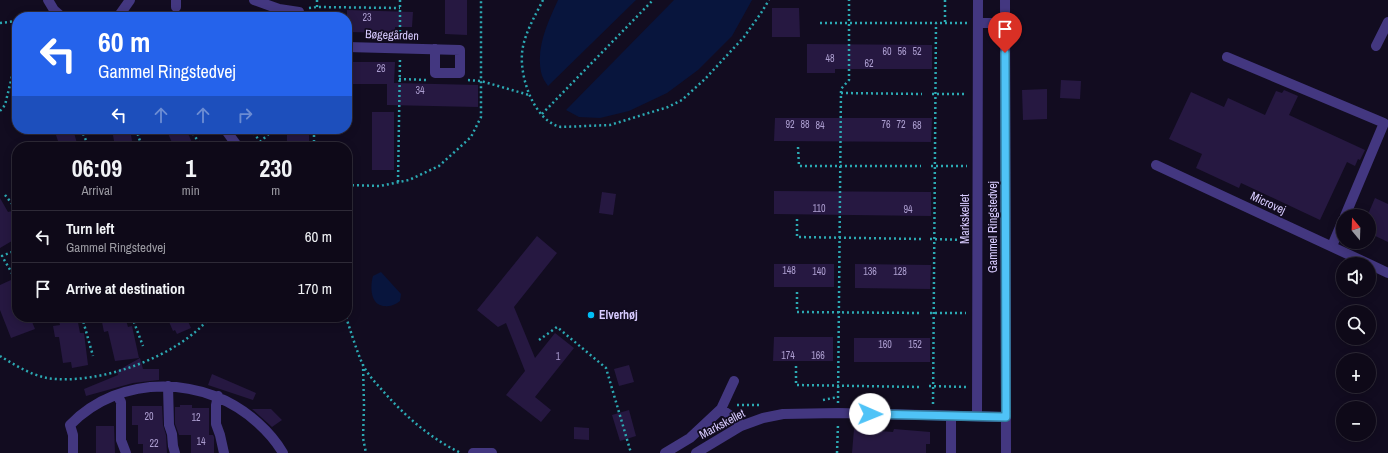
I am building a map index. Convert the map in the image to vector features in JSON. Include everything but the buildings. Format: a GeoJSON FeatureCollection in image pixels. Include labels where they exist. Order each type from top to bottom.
{"type":"FeatureCollection","features":[{"type":"Feature","properties":{"kind":"street"},"geometry":{"type":"LineString","coordinates":[[48,0],[56,12]]}},
{"type":"Feature","properties":{"kind":"street"},"geometry":{"type":"LineString","coordinates":[[122,12],[130,0]]}},
{"type":"Feature","properties":{"kind":"street"},"geometry":{"type":"LineString","coordinates":[[254,0],[291,12]]}},
{"type":"Feature","properties":{"kind":"street","name":"Markskellet"},"geometry":{"type":"LineString","coordinates":[[978,0],[978,416]]}},
{"type":"Feature","properties":{"kind":"street","name":"Gammel Ringstedvej"},"geometry":{"type":"LineString","coordinates":[[1005,0],[1006,453]]}},
{"type":"Feature","properties":{"kind":"street"},"geometry":{"type":"LineString","coordinates":[[1376,46],[1388,22]]}},
{"type":"Feature","properties":{"kind":"street"},"geometry":{"type":"LineString","coordinates":[[978,23],[1005,23]]}},
{"type":"Feature","properties":{"kind":"street","name":"Bøgegården"},"geometry":{"type":"LineString","coordinates":[[352,47],[435,49]]}},
{"type":"Feature","properties":{"kind":"street"},"geometry":{"type":"LineString","coordinates":[[1227,57],[1384,123],[1348,209]]}},
{"type":"Feature","properties":{"kind":"street","name":"Microvej"},"geometry":{"type":"LineString","coordinates":[[1156,165],[1355,257]]}},
{"type":"Feature","properties":{"kind":"street"},"geometry":{"type":"LineString","coordinates":[[1332,246],[1336,237]]}},
{"type":"Feature","properties":{"kind":"street","name":"Microvej"},"geometry":{"type":"LineString","coordinates":[[1376,267],[1388,273]]}},
{"type":"Feature","properties":{"kind":"street"},"geometry":{"type":"LineString","coordinates":[[665,453],[690,438],[721,408],[734,381]]}},
{"type":"Feature","properties":{"kind":"street"},"geometry":{"type":"LineString","coordinates":[[168,386],[169,425],[175,453]]}},
{"type":"Feature","properties":{"kind":"street"},"geometry":{"type":"LineString","coordinates":[[73,453],[73,435],[70,425],[90,409],[117,395],[137,389],[168,386],[193,389],[218,396],[243,410],[273,439],[283,453]]}},
{"type":"Feature","properties":{"kind":"street"},"geometry":{"type":"LineString","coordinates":[[117,395],[121,402],[120,440],[126,453]]}},
{"type":"Feature","properties":{"kind":"street"},"geometry":{"type":"LineString","coordinates":[[218,396],[216,405],[216,424],[224,453]]}},
{"type":"Feature","properties":{"kind":"street"},"geometry":{"type":"LineString","coordinates":[[721,408],[737,420],[741,426]]}},
{"type":"Feature","properties":{"kind":"street","name":"Markskellet"},"geometry":{"type":"LineString","coordinates":[[696,453],[741,426],[764,418],[783,414],[838,413],[1006,417]]}},
{"type":"Feature","properties":{"kind":"street"},"geometry":{"type":"LineString","coordinates":[[951,453],[952,416]]}},
{"type":"Feature","properties":{"kind":"street"},"geometry":{"type":"LineString","coordinates":[[474,453],[492,453]]}},
{"type":"Feature","properties":{"kind":"path"},"geometry":{"type":"LineString","coordinates":[[317,0],[317,7]]}},
{"type":"Feature","properties":{"kind":"path"},"geometry":{"type":"LineString","coordinates":[[398,182],[400,0]]}},
{"type":"Feature","properties":{"kind":"path"},"geometry":{"type":"LineString","coordinates":[[352,185],[380,186],[409,180],[439,166],[471,137],[481,117],[481,0]]}},
{"type":"Feature","properties":{"kind":"path"},"geometry":{"type":"LineString","coordinates":[[543,0],[525,39],[522,53],[522,71],[533,104],[554,125],[561,127],[610,125],[668,107],[682,100],[705,79],[744,37],[761,13],[768,0]]}},
{"type":"Feature","properties":{"kind":"path"},"geometry":{"type":"LineString","coordinates":[[542,114],[653,0]]}},
{"type":"Feature","properties":{"kind":"path"},"geometry":{"type":"LineString","coordinates":[[837,453],[841,89],[849,80],[849,0]]}},
{"type":"Feature","properties":{"kind":"path"},"geometry":{"type":"LineString","coordinates":[[945,0],[946,23]]}},
{"type":"Feature","properties":{"kind":"path"},"geometry":{"type":"LineString","coordinates":[[302,12],[307,8],[317,7],[400,8]]}},
{"type":"Feature","properties":{"kind":"path"},"geometry":{"type":"LineString","coordinates":[[0,23],[12,22]]}},
{"type":"Feature","properties":{"kind":"path"},"geometry":{"type":"LineString","coordinates":[[820,23],[978,23]]}},
{"type":"Feature","properties":{"kind":"path"},"geometry":{"type":"LineString","coordinates":[[933,415],[933,166],[936,23]]}},
{"type":"Feature","properties":{"kind":"path"},"geometry":{"type":"LineString","coordinates":[[0,110],[5,105],[12,76]]}},
{"type":"Feature","properties":{"kind":"path"},"geometry":{"type":"LineString","coordinates":[[481,81],[529,95]]}},
{"type":"Feature","properties":{"kind":"path"},"geometry":{"type":"LineString","coordinates":[[841,93],[922,94]]}},
{"type":"Feature","properties":{"kind":"path"},"geometry":{"type":"LineString","coordinates":[[934,94],[978,94]]}},
{"type":"Feature","properties":{"kind":"path"},"geometry":{"type":"LineString","coordinates":[[254,134],[260,142],[269,134]]}},
{"type":"Feature","properties":{"kind":"path"},"geometry":{"type":"LineString","coordinates":[[798,147],[799,166],[921,166]]}},
{"type":"Feature","properties":{"kind":"path"},"geometry":{"type":"LineString","coordinates":[[933,166],[978,166]]}},
{"type":"Feature","properties":{"kind":"path"},"geometry":{"type":"LineString","coordinates":[[5,195],[12,204]]}},
{"type":"Feature","properties":{"kind":"path"},"geometry":{"type":"LineString","coordinates":[[797,219],[797,237],[921,239]]}},
{"type":"Feature","properties":{"kind":"path"},"geometry":{"type":"LineString","coordinates":[[930,239],[978,240]]}},
{"type":"Feature","properties":{"kind":"path"},"geometry":{"type":"LineString","coordinates":[[12,252],[2,256],[12,273]]}},
{"type":"Feature","properties":{"kind":"path"},"geometry":{"type":"LineString","coordinates":[[797,292],[797,312],[920,313]]}},
{"type":"Feature","properties":{"kind":"path"},"geometry":{"type":"LineString","coordinates":[[932,313],[978,313]]}},
{"type":"Feature","properties":{"kind":"path"},"geometry":{"type":"LineString","coordinates":[[83,322],[93,356]]}},
{"type":"Feature","properties":{"kind":"path"},"geometry":{"type":"LineString","coordinates":[[134,322],[143,346]]}},
{"type":"Feature","properties":{"kind":"path"},"geometry":{"type":"LineString","coordinates":[[0,356],[20,368],[46,378],[69,379],[94,377],[140,363],[163,354],[201,328],[206,322]]}},
{"type":"Feature","properties":{"kind":"path"},"geometry":{"type":"LineString","coordinates":[[348,322],[363,364],[373,380],[395,404],[428,434],[454,450],[462,453]]}},
{"type":"Feature","properties":{"kind":"path"},"geometry":{"type":"LineString","coordinates":[[539,340],[557,327],[606,368],[631,453]]}},
{"type":"Feature","properties":{"kind":"path"},"geometry":{"type":"LineString","coordinates":[[363,364],[363,438],[366,453]]}},
{"type":"Feature","properties":{"kind":"path"},"geometry":{"type":"LineString","coordinates":[[796,366],[796,385],[920,386]]}},
{"type":"Feature","properties":{"kind":"path"},"geometry":{"type":"LineString","coordinates":[[930,386],[978,387]]}},
{"type":"Feature","properties":{"kind":"water"},"geometry":{"type":"Polygon","coordinates":[[[558,0],[636,0],[548,86],[541,72],[540,53],[550,17],[558,0]]]}},
{"type":"Feature","properties":{"kind":"water"},"geometry":{"type":"Polygon","coordinates":[[[674,0],[752,0],[732,36],[698,70],[667,93],[629,111],[600,118],[579,117],[566,110],[674,0]]]}},
{"type":"Feature","properties":{"kind":"water"},"geometry":{"type":"Polygon","coordinates":[[[381,272],[401,294],[400,301],[393,305],[380,305],[376,303],[372,295],[373,276],[381,272]]]}},
{"type":"Feature","properties":{"kind":"place","name":"Elverhøj"},"geometry":{"type":"Point","coordinates":[591,315]}},
{"type":"Feature","properties":{"kind":"route"},"geometry":{"type":"LineString","coordinates":[[870,414],[1006,417],[1005,53]]}}]}
